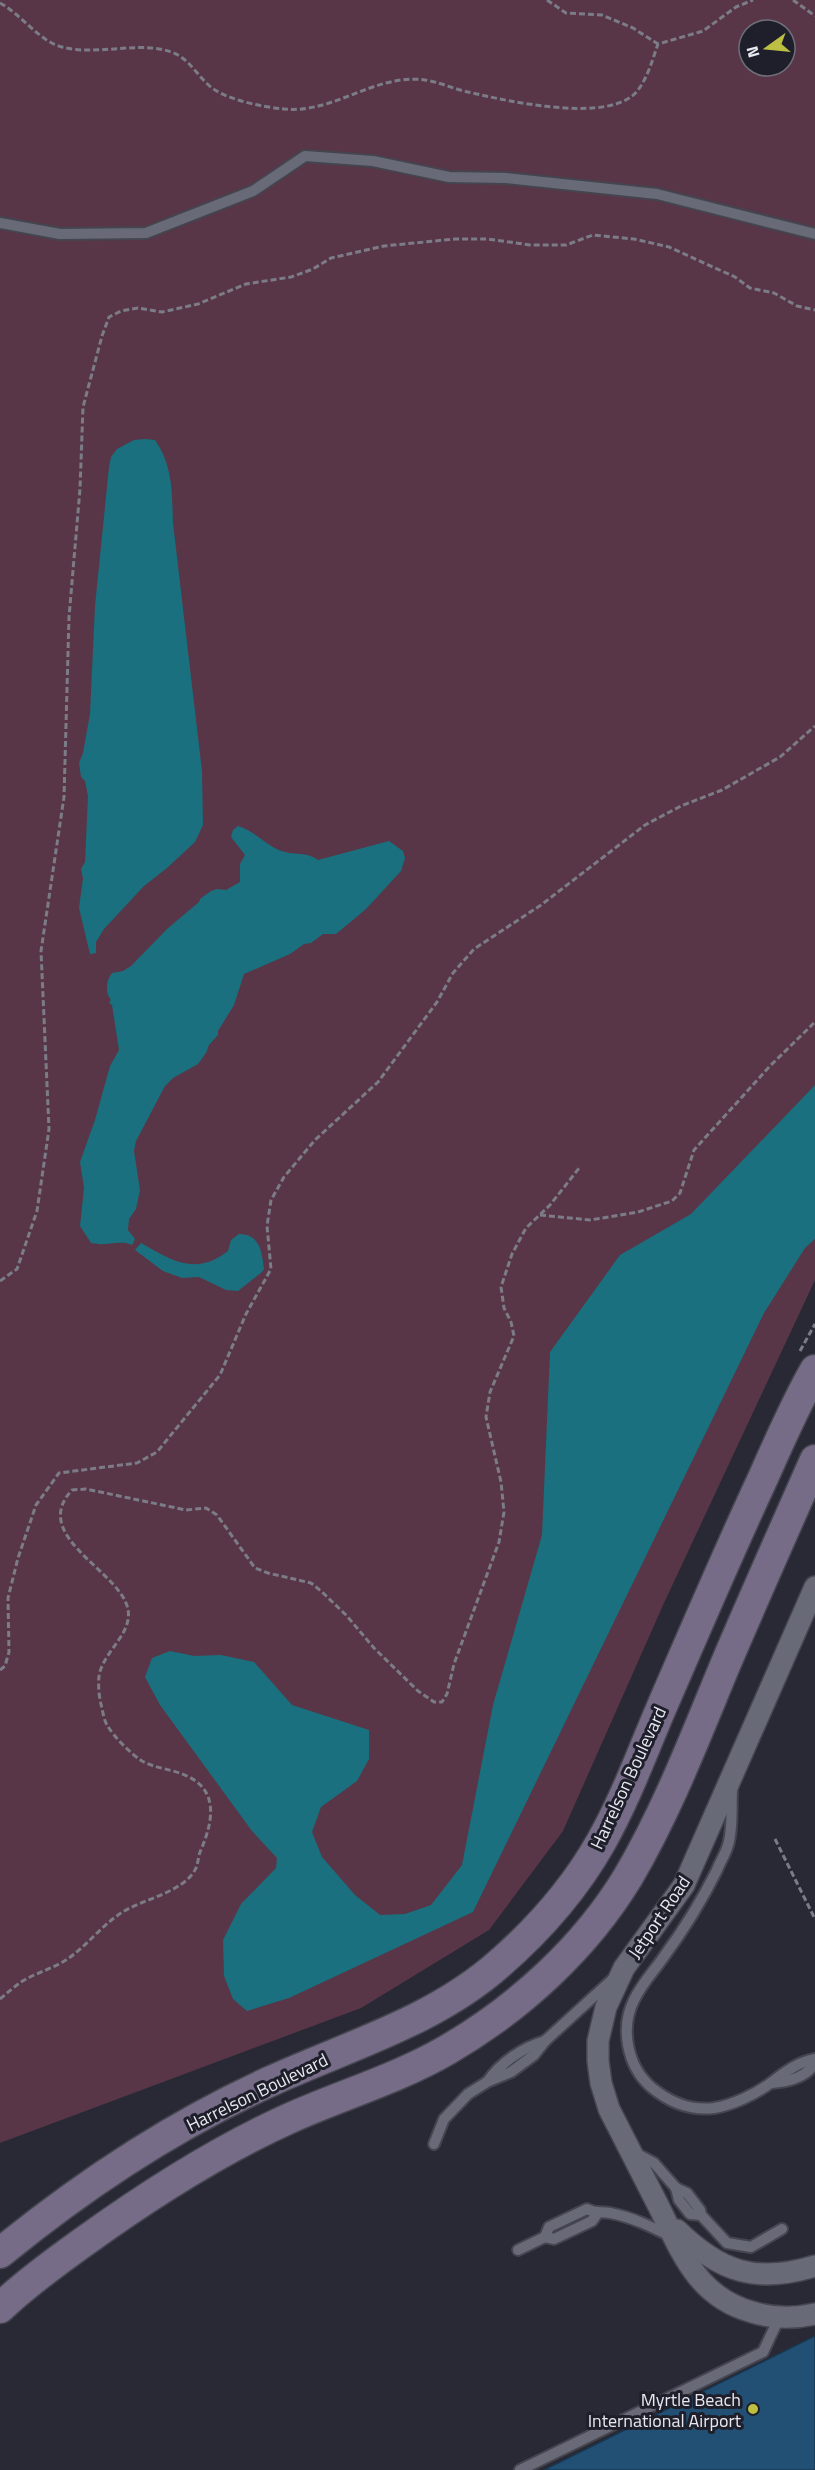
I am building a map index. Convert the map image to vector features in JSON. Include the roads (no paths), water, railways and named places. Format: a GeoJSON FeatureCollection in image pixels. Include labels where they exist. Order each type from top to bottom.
{"type":"FeatureCollection","features":[{"type":"Feature","properties":{"kind":"main road","name":"Harrelson Boulevard"},"geometry":{"type":"LineString","coordinates":[[0,2253],[82,2190],[177,2130],[269,2082],[413,2021],[456,1997],[499,1965],[536,1930],[560,1902],[582,1870],[617,1812],[746,1514],[803,1391],[806,1364]]}},
{"type":"Feature","properties":{"kind":"main road","name":"Harrelson Boulevard"},"geometry":{"type":"LineString","coordinates":[[0,2308],[59,2260],[142,2199],[286,2119],[446,2051],[498,2017],[567,1956],[609,1906],[645,1847],[676,1783],[815,1460]]}},
{"type":"Feature","properties":{"kind":"street","name":"Jetport Road"},"geometry":{"type":"LineString","coordinates":[[815,1587],[684,1885],[624,1968],[603,2016],[598,2041],[601,2083],[609,2109],[688,2264],[708,2289],[731,2306],[779,2318],[815,2314]]}},
{"type":"Feature","properties":{"kind":"street","name":"Jetport Road"},"geometry":{"type":"LineString","coordinates":[[663,2217],[694,2247],[722,2266],[772,2275],[815,2266]]}},
{"type":"Feature","properties":{"kind":"lane"},"geometry":{"type":"LineString","coordinates":[[0,223],[60,234],[146,233],[253,191],[305,156],[373,161],[449,177],[506,178],[657,194],[815,234]]}},
{"type":"Feature","properties":{"kind":"lane"},"geometry":{"type":"LineString","coordinates":[[733,1778],[729,1844],[698,1908],[633,2001],[627,2024],[628,2048],[634,2065],[646,2082],[663,2097],[678,2104],[713,2108],[734,2102],[771,2083],[782,2073],[806,2060],[815,2061]]}},
{"type":"Feature","properties":{"kind":"lane"},"geometry":{"type":"LineString","coordinates":[[434,2144],[444,2119],[468,2094],[487,2082],[511,2072],[534,2055],[546,2040],[624,1968]]}},
{"type":"Feature","properties":{"kind":"lane"},"geometry":{"type":"LineString","coordinates":[[630,2150],[654,2163],[676,2188],[687,2193],[700,2210],[700,2215],[728,2243],[751,2247],[782,2229]]}},
{"type":"Feature","properties":{"kind":"lane"},"geometry":{"type":"LineString","coordinates":[[518,2250],[544,2237],[554,2239],[592,2221],[597,2214],[607,2212],[641,2222],[674,2238]]}},
{"type":"Feature","properties":{"kind":"lane"},"geometry":{"type":"LineString","coordinates":[[520,2470],[763,2352],[779,2318]]}},
{"type":"Feature","properties":{"kind":"water"},"geometry":{"type":"Polygon","coordinates":[[[134,440],[155,440],[165,460],[170,480],[202,771],[203,825],[195,842],[144,886],[104,929],[96,942],[96,953],[90,954],[79,908],[83,878],[81,869],[85,862],[88,796],[79,763],[90,714],[95,606],[109,467],[111,457],[117,449],[134,440]]]}},
{"type":"Feature","properties":{"kind":"water"},"geometry":{"type":"Polygon","coordinates":[[[238,826],[279,850],[314,857],[318,860],[389,841],[403,851],[405,858],[401,871],[366,909],[336,934],[323,934],[290,954],[244,974],[234,1005],[218,1031],[218,1035],[198,1064],[173,1078],[165,1086],[136,1141],[134,1151],[140,1190],[136,1209],[129,1219],[128,1230],[135,1239],[132,1245],[128,1243],[91,1243],[80,1226],[84,1188],[80,1162],[110,1066],[119,1050],[112,1005],[109,1003],[111,1000],[107,990],[108,979],[112,973],[123,971],[131,966],[200,899],[211,891],[226,890],[240,882],[240,864],[245,855],[231,837],[233,830],[238,826]]]}},
{"type":"Feature","properties":{"kind":"water"},"geometry":{"type":"Polygon","coordinates":[[[815,1085],[815,1239],[805,1248],[764,1313],[473,1912],[289,1998],[247,2011],[233,1999],[224,1976],[223,1940],[241,1904],[276,1868],[277,1858],[252,1831],[160,1705],[145,1677],[152,1658],[170,1651],[194,1656],[221,1655],[254,1662],[292,1705],[369,1730],[369,1759],[357,1781],[321,1807],[312,1832],[322,1857],[355,1895],[380,1915],[405,1914],[431,1905],[462,1865],[493,1705],[542,1535],[550,1352],[620,1255],[691,1214],[815,1085]]]}},
{"type":"Feature","properties":{"kind":"water"},"geometry":{"type":"Polygon","coordinates":[[[239,1234],[251,1237],[259,1245],[264,1269],[238,1291],[226,1290],[199,1277],[182,1278],[163,1271],[135,1250],[141,1243],[174,1260],[184,1263],[205,1263],[228,1251],[231,1240],[239,1234]]]}},
{"type":"Feature","properties":{"kind":"place","name":"Myrtle Beach International Airport"},"geometry":{"type":"Point","coordinates":[753,2409]}}]}
